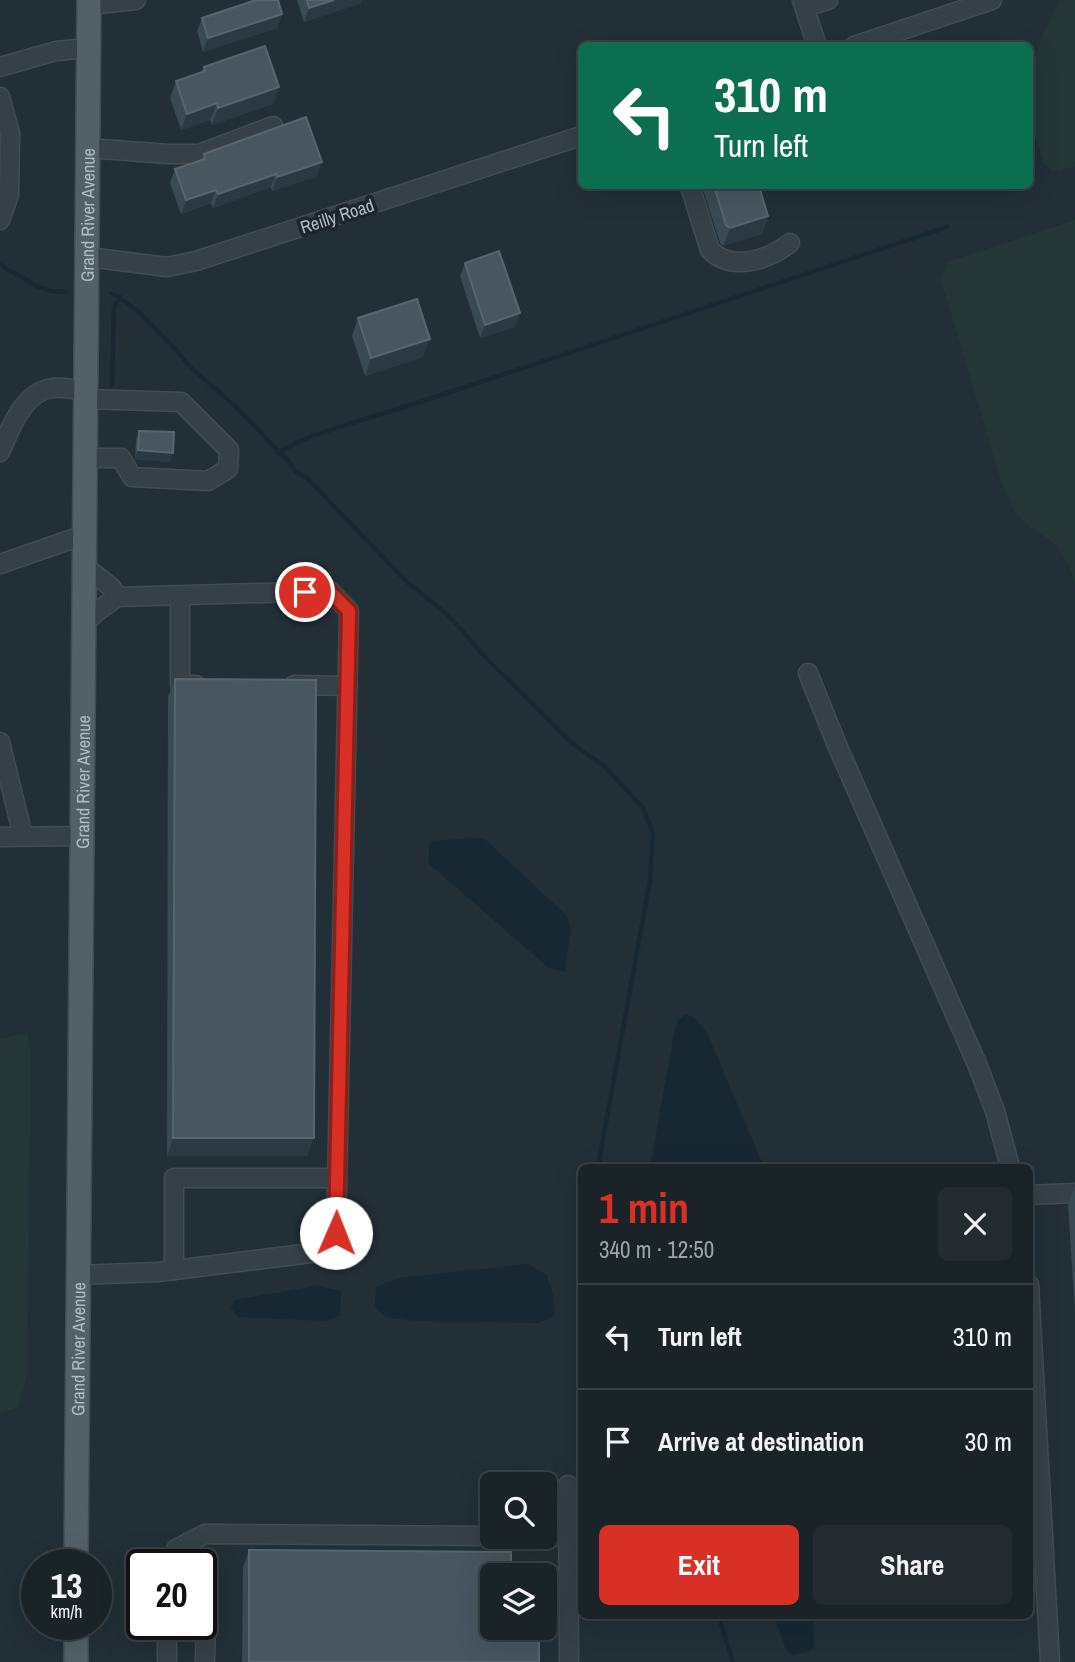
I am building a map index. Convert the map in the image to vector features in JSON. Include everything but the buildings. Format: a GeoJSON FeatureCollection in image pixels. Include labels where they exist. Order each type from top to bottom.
{"type":"FeatureCollection","features":[{"type":"Feature","properties":{"kind":"main road","name":"Grand River Avenue"},"geometry":{"type":"LineString","coordinates":[[76,1549],[89,3]]}},
{"type":"Feature","properties":{"kind":"main road"},"geometry":{"type":"LineString","coordinates":[[76,1640],[76,1662]]}},
{"type":"Feature","properties":{"kind":"street"},"geometry":{"type":"LineString","coordinates":[[89,3],[136,0]]}},
{"type":"Feature","properties":{"kind":"street"},"geometry":{"type":"LineString","coordinates":[[816,42],[803,4],[828,0]]}},
{"type":"Feature","properties":{"kind":"street"},"geometry":{"type":"LineString","coordinates":[[865,42],[962,5],[992,0]]}},
{"type":"Feature","properties":{"kind":"street"},"geometry":{"type":"LineString","coordinates":[[0,67],[56,51],[88,48]]}},
{"type":"Feature","properties":{"kind":"street"},"geometry":{"type":"LineString","coordinates":[[0,100],[9,132],[5,158],[9,195],[0,220]]}},
{"type":"Feature","properties":{"kind":"street"},"geometry":{"type":"LineString","coordinates":[[88,148],[199,154],[273,126]]}},
{"type":"Feature","properties":{"kind":"street","name":"Reilly Road"},"geometry":{"type":"LineString","coordinates":[[88,257],[167,267],[196,261],[578,137]]}},
{"type":"Feature","properties":{"kind":"street"},"geometry":{"type":"LineString","coordinates":[[691,189],[710,250],[718,258],[730,262],[760,259],[778,252],[790,243]]}},
{"type":"Feature","properties":{"kind":"street"},"geometry":{"type":"LineString","coordinates":[[0,452],[14,419],[32,397],[52,388],[86,395],[181,402],[229,450],[228,470],[208,481],[132,477],[121,458],[85,458]]}},
{"type":"Feature","properties":{"kind":"street"},"geometry":{"type":"LineString","coordinates":[[0,564],[84,535]]}},
{"type":"Feature","properties":{"kind":"street"},"geometry":{"type":"LineString","coordinates":[[83,565],[112,589],[117,597]]}},
{"type":"Feature","properties":{"kind":"street"},"geometry":{"type":"LineString","coordinates":[[78,1275],[174,1270],[319,1252],[336,1233],[349,611],[330,592],[117,597],[83,625]]}},
{"type":"Feature","properties":{"kind":"street"},"geometry":{"type":"LineString","coordinates":[[180,596],[180,685],[208,685]]}},
{"type":"Feature","properties":{"kind":"street"},"geometry":{"type":"LineString","coordinates":[[808,673],[832,734],[977,1064],[995,1111],[1009,1164]]}},
{"type":"Feature","properties":{"kind":"street"},"geometry":{"type":"LineString","coordinates":[[278,685],[348,686]]}},
{"type":"Feature","properties":{"kind":"street"},"geometry":{"type":"LineString","coordinates":[[0,742],[5,781],[23,836]]}},
{"type":"Feature","properties":{"kind":"street"},"geometry":{"type":"LineString","coordinates":[[0,837],[82,836]]}},
{"type":"Feature","properties":{"kind":"street"},"geometry":{"type":"LineString","coordinates":[[174,1270],[174,1178],[337,1178]]}},
{"type":"Feature","properties":{"kind":"street"},"geometry":{"type":"LineString","coordinates":[[1033,1195],[1075,1193]]}},
{"type":"Feature","properties":{"kind":"street"},"geometry":{"type":"LineString","coordinates":[[1033,1357],[1050,1662]]}},
{"type":"Feature","properties":{"kind":"street"},"geometry":{"type":"LineString","coordinates":[[568,1485],[569,1662]]}},
{"type":"Feature","properties":{"kind":"street"},"geometry":{"type":"LineString","coordinates":[[176,1549],[205,1534],[480,1536]]}},
{"type":"Feature","properties":{"kind":"street"},"geometry":{"type":"LineString","coordinates":[[557,1537],[569,1537]]}},
{"type":"Feature","properties":{"kind":"street"},"geometry":{"type":"LineString","coordinates":[[167,1640],[167,1662]]}},
{"type":"Feature","properties":{"kind":"street"},"geometry":{"type":"LineString","coordinates":[[205,1662],[206,1640]]}},
{"type":"Feature","properties":{"kind":"green space"},"geometry":{"type":"Polygon","coordinates":[[[1060,0],[1075,0],[1075,166],[1060,171],[1051,171],[1044,164],[1033,129],[1033,66],[1044,30],[1060,0]]]}},
{"type":"Feature","properties":{"kind":"green space"},"geometry":{"type":"Polygon","coordinates":[[[1075,220],[1075,586],[1069,565],[1054,543],[1030,527],[1014,511],[1001,481],[941,280],[947,262],[1075,220]]]}},
{"type":"Feature","properties":{"kind":"green space"},"geometry":{"type":"Polygon","coordinates":[[[27,1033],[31,1050],[27,1373],[19,1407],[0,1413],[0,1039],[27,1033]]]}},
{"type":"Feature","properties":{"kind":"water"},"geometry":{"type":"Polygon","coordinates":[[[473,838],[486,840],[566,915],[571,928],[565,972],[549,968],[428,863],[430,841],[473,838]]]}},
{"type":"Feature","properties":{"kind":"water"},"geometry":{"type":"Polygon","coordinates":[[[685,1015],[694,1017],[707,1033],[763,1164],[651,1164],[678,1020],[685,1015]]]}},
{"type":"Feature","properties":{"kind":"water"},"geometry":{"type":"Polygon","coordinates":[[[528,1264],[547,1275],[553,1295],[555,1315],[539,1323],[415,1321],[385,1317],[375,1306],[376,1287],[398,1278],[528,1264]]]}},
{"type":"Feature","properties":{"kind":"water"},"geometry":{"type":"Polygon","coordinates":[[[317,1286],[341,1291],[340,1315],[327,1321],[238,1317],[231,1308],[234,1300],[317,1286]]]}},
{"type":"Feature","properties":{"kind":"water"},"geometry":{"type":"Polygon","coordinates":[[[775,1619],[813,1619],[814,1646],[809,1652],[792,1655],[786,1650],[775,1619]]]}},
{"type":"Feature","properties":{"kind":"waterway"},"geometry":{"type":"LineString","coordinates":[[278,453],[324,432],[947,227]]}},
{"type":"Feature","properties":{"kind":"waterway"},"geometry":{"type":"LineString","coordinates":[[0,265],[39,287],[65,292]]}},
{"type":"Feature","properties":{"kind":"waterway"},"geometry":{"type":"LineString","coordinates":[[112,293],[137,310],[191,368],[234,405],[295,471],[307,478],[407,582],[448,615],[488,660],[573,744],[605,767],[643,808],[653,833],[650,880],[599,1164]]}},
{"type":"Feature","properties":{"kind":"waterway"},"geometry":{"type":"LineString","coordinates":[[112,385],[114,307],[120,297]]}},
{"type":"Feature","properties":{"kind":"waterway"},"geometry":{"type":"LineString","coordinates":[[719,1619],[733,1662]]}},
{"type":"Feature","properties":{"kind":"route"},"geometry":{"type":"LineString","coordinates":[[305,592],[330,592],[349,611],[336,1233]]}}]}
